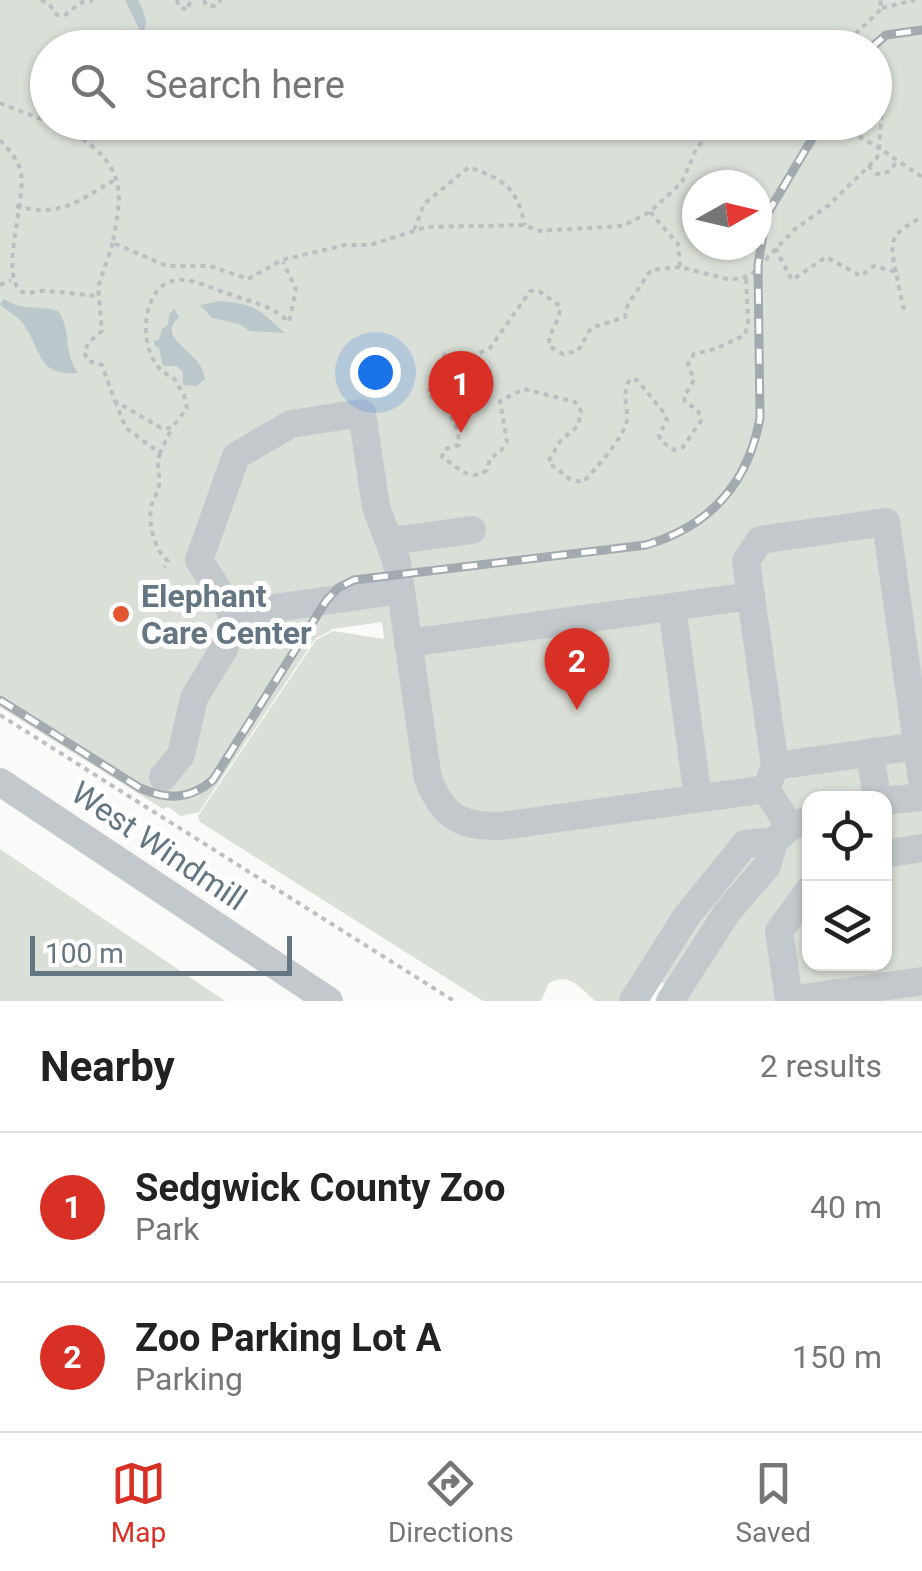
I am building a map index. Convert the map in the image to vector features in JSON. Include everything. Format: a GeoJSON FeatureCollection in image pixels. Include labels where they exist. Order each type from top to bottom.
{"type":"FeatureCollection","features":[{"type":"Feature","properties":{"kind":"street"},"geometry":{"type":"LineString","coordinates":[[163,777],[181,754],[194,698],[224,647],[233,614],[200,560],[236,456],[291,424],[362,413],[376,508],[391,540],[401,590],[428,780],[441,806],[457,819],[476,826],[501,826],[698,798],[870,752],[918,732]]}},
{"type":"Feature","properties":{"kind":"street"},"geometry":{"type":"LineString","coordinates":[[791,829],[770,777],[746,560],[760,540],[886,522],[910,610],[922,780]]}},
{"type":"Feature","properties":{"kind":"street"},"geometry":{"type":"LineString","coordinates":[[391,540],[472,530]]}},
{"type":"Feature","properties":{"kind":"street"},"geometry":{"type":"LineString","coordinates":[[233,614],[401,590]]}},
{"type":"Feature","properties":{"kind":"street"},"geometry":{"type":"LineString","coordinates":[[408,643],[751,596]]}},
{"type":"Feature","properties":{"kind":"street"},"geometry":{"type":"LineString","coordinates":[[672,607],[698,798]]}},
{"type":"Feature","properties":{"kind":"street"},"geometry":{"type":"LineString","coordinates":[[870,752],[876,791]]}},
{"type":"Feature","properties":{"kind":"street","name":"West Windmill"},"geometry":{"type":"LineString","coordinates":[[0,782],[329,1001]]}},
{"type":"Feature","properties":{"kind":"street"},"geometry":{"type":"LineString","coordinates":[[892,801],[922,797]]}},
{"type":"Feature","properties":{"kind":"street"},"geometry":{"type":"LineString","coordinates":[[634,1001],[686,917],[745,844],[791,829]]}},
{"type":"Feature","properties":{"kind":"street"},"geometry":{"type":"LineString","coordinates":[[670,1001],[728,911],[767,866],[791,829]]}},
{"type":"Feature","properties":{"kind":"street"},"geometry":{"type":"LineString","coordinates":[[892,853],[922,848]]}},
{"type":"Feature","properties":{"kind":"street"},"geometry":{"type":"LineString","coordinates":[[802,901],[779,931],[789,1000],[922,981]]}},
{"type":"Feature","properties":{"kind":"path"},"geometry":{"type":"LineString","coordinates":[[42,0],[57,15],[64,16],[80,3],[93,0]]}},
{"type":"Feature","properties":{"kind":"path"},"geometry":{"type":"LineString","coordinates":[[178,0],[179,7],[188,10],[190,0]]}},
{"type":"Feature","properties":{"kind":"path"},"geometry":{"type":"LineString","coordinates":[[204,0],[206,5],[214,6],[222,0]]}},
{"type":"Feature","properties":{"kind":"path"},"geometry":{"type":"LineString","coordinates":[[880,0],[882,8]]}},
{"type":"Feature","properties":{"kind":"path"},"geometry":{"type":"LineString","coordinates":[[858,30],[882,8],[915,0]]}},
{"type":"Feature","properties":{"kind":"path"},"geometry":{"type":"LineString","coordinates":[[0,102],[30,115]]}},
{"type":"Feature","properties":{"kind":"path"},"geometry":{"type":"LineString","coordinates":[[0,140],[14,156],[20,171],[20,196],[9,225]]}},
{"type":"Feature","properties":{"kind":"path"},"geometry":{"type":"LineString","coordinates":[[85,140],[103,156],[119,191],[113,243],[98,296],[102,331],[84,352],[88,361],[102,364],[126,428],[160,453]]}},
{"type":"Feature","properties":{"kind":"path"},"geometry":{"type":"LineString","coordinates":[[113,243],[167,266],[210,266],[248,279],[282,260],[346,245],[370,244],[426,227],[525,225],[537,231],[624,226],[650,212],[682,182],[704,140]]}},
{"type":"Feature","properties":{"kind":"path"},"geometry":{"type":"LineString","coordinates":[[865,140],[922,177]]}},
{"type":"Feature","properties":{"kind":"path"},"geometry":{"type":"LineString","coordinates":[[746,277],[745,335],[694,354],[688,364],[694,380],[685,402],[698,410],[701,421],[682,448],[674,450],[661,441],[665,414],[637,380],[630,380],[624,388],[626,420],[618,439],[582,482],[571,480],[548,462],[561,440],[578,426],[581,410],[575,402],[524,388],[500,401],[507,442],[499,454],[490,458],[487,470],[469,476],[442,456],[444,449],[459,445],[460,439],[450,412],[427,394],[436,379],[434,369],[446,353],[470,357],[490,348],[530,291],[539,291],[560,306],[561,314],[548,338],[549,346],[563,354],[578,350],[591,328],[625,317],[628,304],[651,270],[680,267],[730,280],[746,277],[877,158],[880,140]]}},
{"type":"Feature","properties":{"kind":"path"},"geometry":{"type":"LineString","coordinates":[[868,165],[877,174],[883,174],[893,168],[897,158]]}},
{"type":"Feature","properties":{"kind":"path"},"geometry":{"type":"LineString","coordinates":[[414,230],[424,204],[469,167],[502,180],[521,208],[525,225]]}},
{"type":"Feature","properties":{"kind":"path"},"geometry":{"type":"LineString","coordinates":[[16,206],[36,212],[61,211],[116,179]]}},
{"type":"Feature","properties":{"kind":"path"},"geometry":{"type":"LineString","coordinates":[[650,212],[678,244],[680,267]]}},
{"type":"Feature","properties":{"kind":"path"},"geometry":{"type":"LineString","coordinates":[[909,310],[903,307],[890,248],[896,232],[922,217]]}},
{"type":"Feature","properties":{"kind":"path"},"geometry":{"type":"LineString","coordinates":[[775,248],[792,280],[826,257],[861,276],[874,266],[896,272]]}},
{"type":"Feature","properties":{"kind":"path"},"geometry":{"type":"LineString","coordinates":[[164,567],[168,561],[162,556],[150,523],[151,504],[159,488],[160,453],[186,408],[184,395],[173,377],[152,360],[144,331],[149,309],[158,291],[170,281],[182,280],[254,300],[275,309],[288,322],[296,289],[282,260]]}},
{"type":"Feature","properties":{"kind":"path"},"geometry":{"type":"LineString","coordinates":[[5,264],[16,289],[26,293],[52,291],[98,296]]}},
{"type":"Feature","properties":{"kind":"path"},"geometry":{"type":"LineString","coordinates":[[0,285],[10,280]]}},
{"type":"Feature","properties":{"kind":"path"},"geometry":{"type":"LineString","coordinates":[[115,402],[161,428],[172,428]]}},
{"type":"Feature","properties":{"kind":"path"},"geometry":{"type":"LineString","coordinates":[[0,714],[454,1001]]}},
{"type":"Feature","properties":{"kind":"shaded area"},"geometry":{"type":"Polygon","coordinates":[[[0,0],[922,0],[922,1001],[684,1001],[686,997],[639,968],[618,1001],[595,1001],[563,979],[549,983],[541,1001],[483,1001],[200,822],[198,816],[316,640],[333,631],[384,639],[382,622],[333,629],[315,639],[199,812],[181,816],[168,807],[163,809],[0,707],[0,0]]]}},
{"type":"Feature","properties":{"kind":"shaded area"},"geometry":{"type":"Polygon","coordinates":[[[125,0],[138,0],[140,4],[146,22],[144,30],[140,30],[125,0]]]}},
{"type":"Feature","properties":{"kind":"shaded area"},"geometry":{"type":"Polygon","coordinates":[[[4,299],[17,305],[58,311],[78,373],[55,371],[42,360],[24,325],[0,304],[4,299]]]}},
{"type":"Feature","properties":{"kind":"shaded area"},"geometry":{"type":"Polygon","coordinates":[[[220,301],[258,310],[285,333],[250,331],[239,324],[212,318],[200,305],[220,301]]]}},
{"type":"Feature","properties":{"kind":"shaded area"},"geometry":{"type":"Polygon","coordinates":[[[174,309],[179,317],[172,333],[196,360],[205,379],[197,386],[183,385],[183,372],[177,366],[163,366],[155,346],[154,341],[159,340],[174,309]]]}},
{"type":"Feature","properties":{"kind":"shaded area"},"geometry":{"type":"Polygon","coordinates":[[[0,849],[225,1001],[0,1001],[0,849]]]}},
{"type":"Feature","properties":{"kind":"railway"},"geometry":{"type":"LineString","coordinates":[[892,34],[922,30]]}},
{"type":"Feature","properties":{"kind":"railway"},"geometry":{"type":"LineString","coordinates":[[0,700],[140,788],[160,795],[187,794],[213,780],[338,588],[354,580],[646,545],[669,537],[707,514],[736,482],[754,442],[760,418],[758,265],[766,216],[811,140]]}},
{"type":"Feature","properties":{"kind":"place","name":"Sedgwick County Zoo"},"geometry":{"type":"Point","coordinates":[461,433]}},
{"type":"Feature","properties":{"kind":"place","name":"Elephant Care Center"},"geometry":{"type":"Point","coordinates":[121,614]}},
{"type":"Feature","properties":{"kind":"place","name":"Zoo Parking Lot A"},"geometry":{"type":"Point","coordinates":[577,710]}}]}
